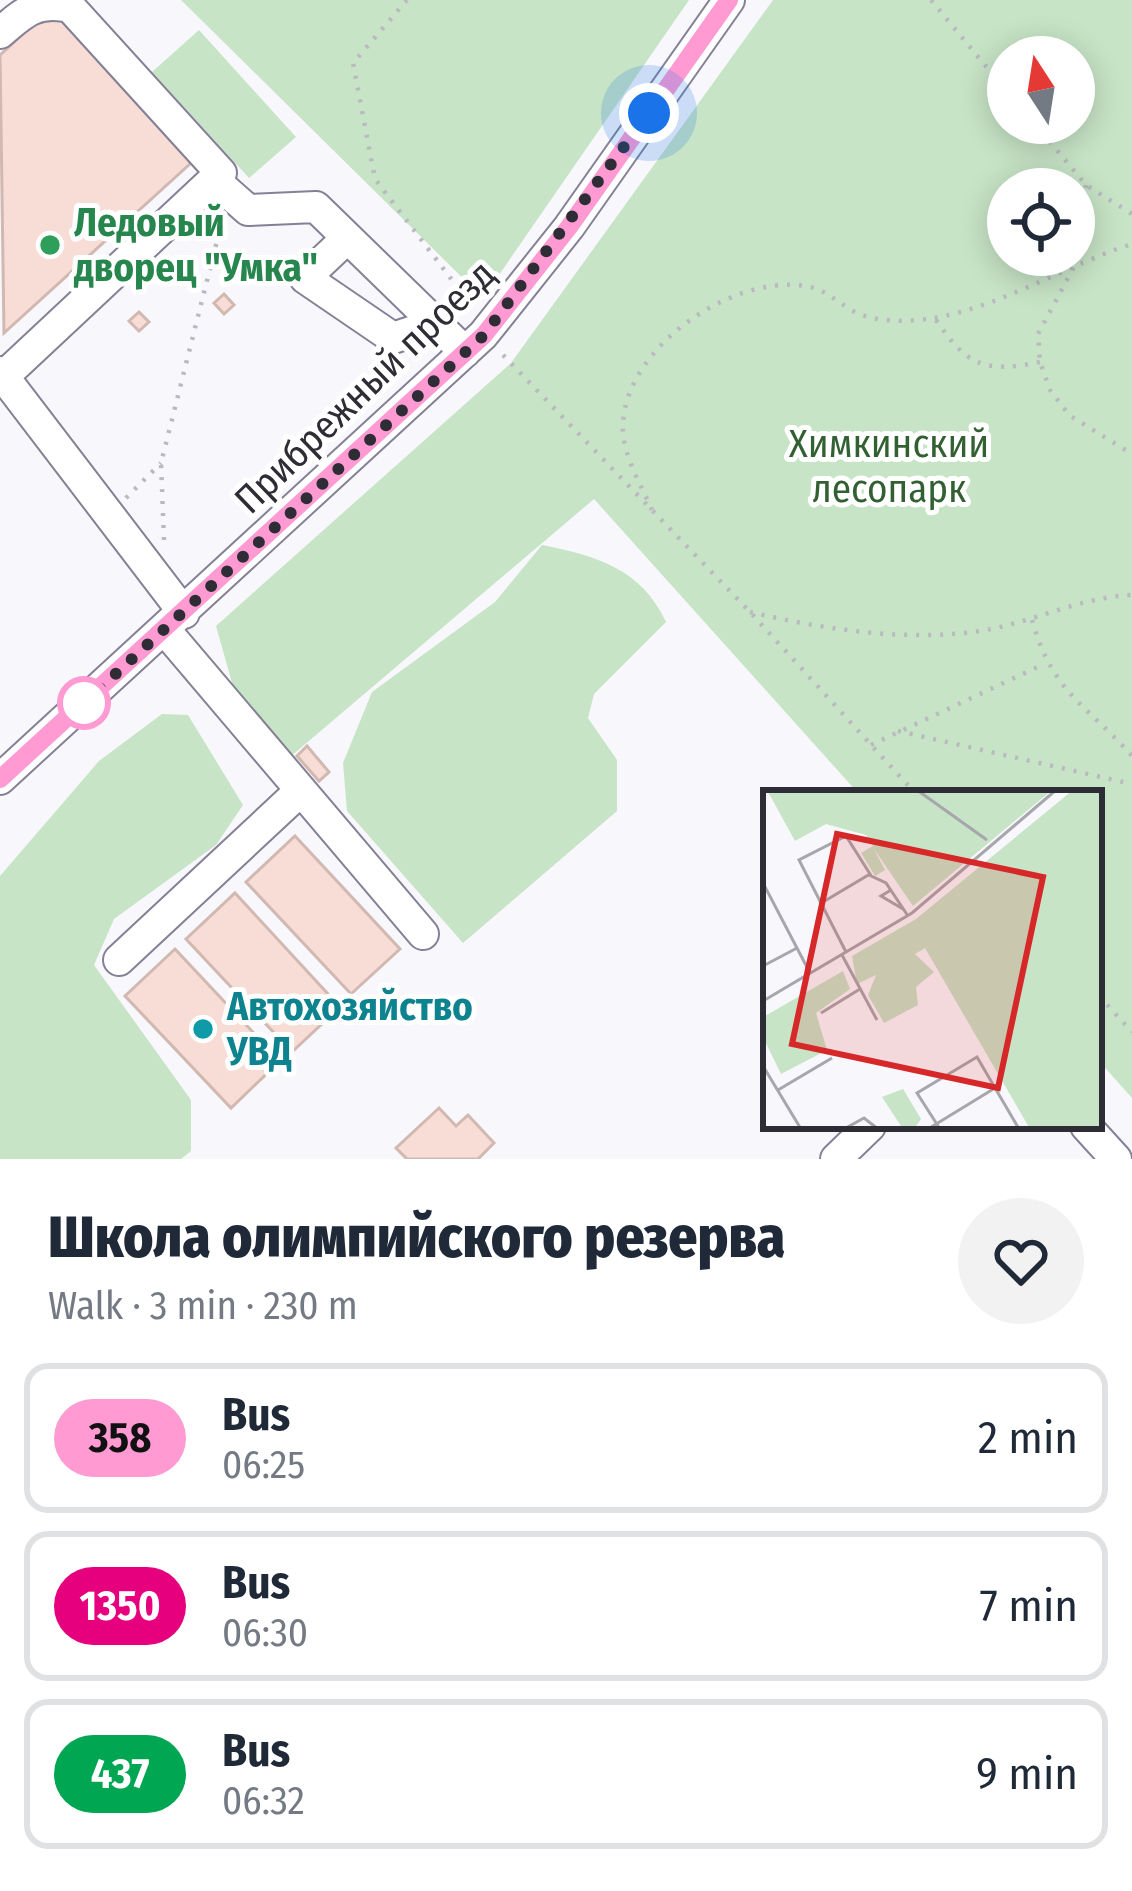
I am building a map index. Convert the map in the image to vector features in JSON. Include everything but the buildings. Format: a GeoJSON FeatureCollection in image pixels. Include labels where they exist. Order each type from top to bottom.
{"type":"FeatureCollection","features":[{"type":"Feature","properties":{"kind":"street","name":"Прибрежный проезд"},"geometry":{"type":"LineString","coordinates":[[6,762],[465,352],[521,291],[729,0]]}},
{"type":"Feature","properties":{"kind":"street"},"geometry":{"type":"LineString","coordinates":[[0,33],[31,6],[50,2],[70,7],[221,173],[2,374],[110,514],[298,793],[423,934]]}},
{"type":"Feature","properties":{"kind":"street"},"geometry":{"type":"LineString","coordinates":[[204,192],[248,210],[316,207],[465,352]]}},
{"type":"Feature","properties":{"kind":"street"},"geometry":{"type":"LineString","coordinates":[[347,238],[305,278],[393,338],[435,324]]}},
{"type":"Feature","properties":{"kind":"street"},"geometry":{"type":"LineString","coordinates":[[119,960],[298,793]]}},
{"type":"Feature","properties":{"kind":"street"},"geometry":{"type":"LineString","coordinates":[[836,1159],[868,1129]]}},
{"type":"Feature","properties":{"kind":"street"},"geometry":{"type":"LineString","coordinates":[[1089,1129],[1116,1159]]}},
{"type":"Feature","properties":{"kind":"path"},"geometry":{"type":"LineString","coordinates":[[407,0],[352,63],[375,179],[478,314]]}},
{"type":"Feature","properties":{"kind":"path"},"geometry":{"type":"LineString","coordinates":[[931,0],[987,67]]}},
{"type":"Feature","properties":{"kind":"path"},"geometry":{"type":"LineString","coordinates":[[1051,144],[1071,168]]}},
{"type":"Feature","properties":{"kind":"path"},"geometry":{"type":"LineString","coordinates":[[1095,191],[1132,214]]}},
{"type":"Feature","properties":{"kind":"path"},"geometry":{"type":"LineString","coordinates":[[172,612],[160,464],[219,233],[204,192]]}},
{"type":"Feature","properties":{"kind":"path"},"geometry":{"type":"LineString","coordinates":[[1095,255],[1132,244]]}},
{"type":"Feature","properties":{"kind":"path"},"geometry":{"type":"LineString","coordinates":[[652,510],[623,433],[630,396],[642,368],[700,316],[754,290],[802,286],[830,293],[854,312],[934,318],[984,304],[1045,276]]}},
{"type":"Feature","properties":{"kind":"path"},"geometry":{"type":"LineString","coordinates":[[1069,276],[1038,334],[1040,362],[1050,390],[1070,415],[1132,454]]}},
{"type":"Feature","properties":{"kind":"path"},"geometry":{"type":"LineString","coordinates":[[934,318],[958,353],[997,370],[1040,362]]}},
{"type":"Feature","properties":{"kind":"path"},"geometry":{"type":"LineString","coordinates":[[496,349],[750,612],[911,790]]}},
{"type":"Feature","properties":{"kind":"path"},"geometry":{"type":"LineString","coordinates":[[110,514],[160,464]]}},
{"type":"Feature","properties":{"kind":"path"},"geometry":{"type":"LineString","coordinates":[[750,612],[830,631],[974,632],[1032,620],[1102,596],[1132,595]]}},
{"type":"Feature","properties":{"kind":"path"},"geometry":{"type":"LineString","coordinates":[[1032,620],[1044,664],[1068,697],[1132,756]]}},
{"type":"Feature","properties":{"kind":"path"},"geometry":{"type":"LineString","coordinates":[[871,745],[1044,664]]}},
{"type":"Feature","properties":{"kind":"path"},"geometry":{"type":"LineString","coordinates":[[898,731],[1132,784]]}},
{"type":"Feature","properties":{"kind":"path"},"geometry":{"type":"LineString","coordinates":[[1102,999],[1132,1031]]}},
{"type":"Feature","properties":{"kind":"green space"},"geometry":{"type":"Polygon","coordinates":[[[181,0],[689,0],[483,298],[181,0]]]}},
{"type":"Feature","properties":{"kind":"green space","name":"Химкинский лесопарк"},"geometry":{"type":"Polygon","coordinates":[[[773,0],[1132,0],[1132,1098],[1102,1064],[1102,790],[855,790],[594,499],[277,768],[236,697],[216,626],[511,363],[773,0]]]}},
{"type":"Feature","properties":{"kind":"green space"},"geometry":{"type":"Polygon","coordinates":[[[199,30],[296,137],[249,178],[152,72],[199,30]]]}},
{"type":"Feature","properties":{"kind":"green space"},"geometry":{"type":"Polygon","coordinates":[[[542,545],[615,567],[644,589],[666,622],[594,694],[588,718],[617,760],[617,811],[463,943],[347,811],[343,763],[372,692],[495,602],[542,545]]]}},
{"type":"Feature","properties":{"kind":"green space"},"geometry":{"type":"Polygon","coordinates":[[[162,714],[188,715],[243,805],[216,845],[114,919],[94,965],[191,1100],[191,1151],[181,1159],[0,1159],[0,876],[99,761],[162,714]]]}},
{"type":"Feature","properties":{"kind":"bus line","name":"358"},"geometry":{"type":"LineString","coordinates":[[0,779],[484,335],[569,227],[729,0]]}},
{"type":"Feature","properties":{"kind":"place","name":"Ледовый дворец \"Умка\""},"geometry":{"type":"Point","coordinates":[50,245]}},
{"type":"Feature","properties":{"kind":"place","name":"Автохозяйство УВД"},"geometry":{"type":"Point","coordinates":[203,1029]}},
{"type":"Feature","properties":{"kind":"route"},"geometry":{"type":"LineString","coordinates":[[84,703],[484,335],[569,227],[649,113]]}}]}
